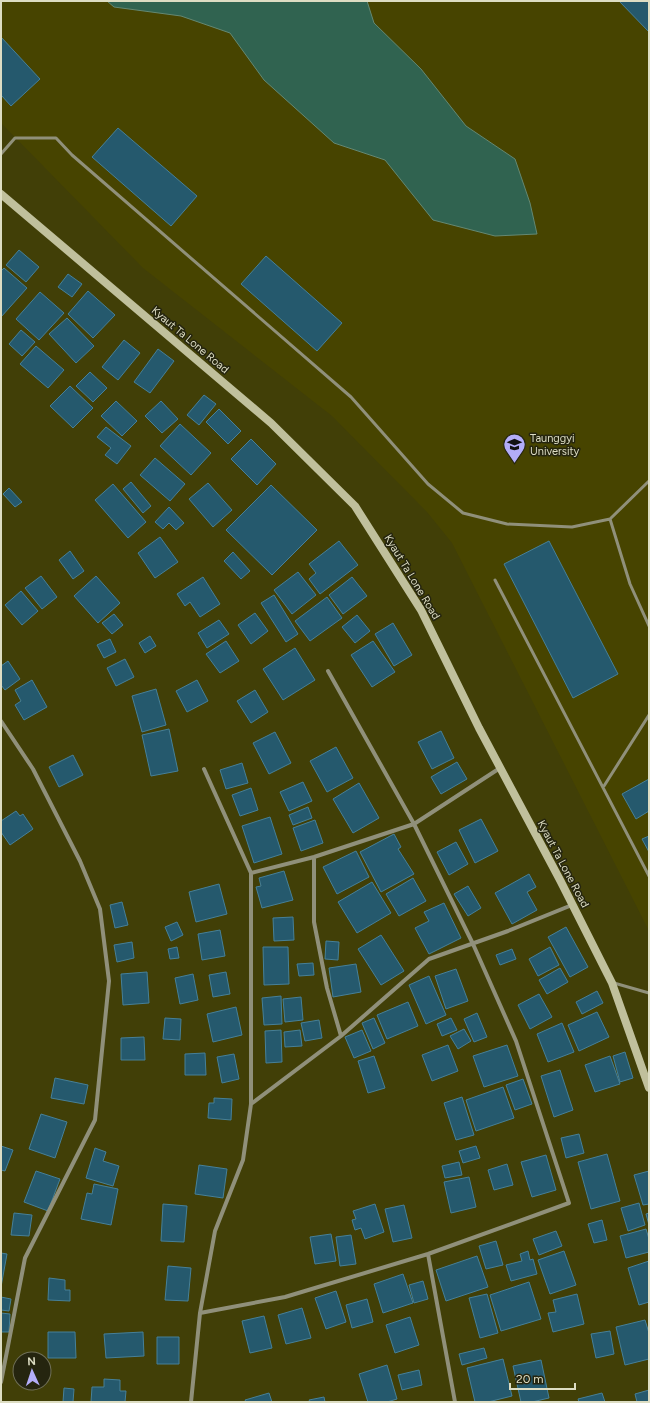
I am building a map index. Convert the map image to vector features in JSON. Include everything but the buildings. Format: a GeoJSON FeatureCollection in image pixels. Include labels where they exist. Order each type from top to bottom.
{"type":"FeatureCollection","features":[{"type":"Feature","properties":{"kind":"main road","name":"Kyaut Ta Lone Road"},"geometry":{"type":"LineString","coordinates":[[1,194],[271,424],[355,506],[421,610],[500,768],[573,905],[612,983],[649,1088]]}},
{"type":"Feature","properties":{"kind":"street"},"geometry":{"type":"LineString","coordinates":[[200,1313],[285,1297],[428,1254],[569,1203],[516,1041],[473,944],[414,824],[328,671]]}},
{"type":"Feature","properties":{"kind":"street"},"geometry":{"type":"LineString","coordinates":[[1,721],[32,769],[80,861],[100,909],[108,981],[95,1120],[25,1258],[1,1382]]}},
{"type":"Feature","properties":{"kind":"street"},"geometry":{"type":"LineString","coordinates":[[251,873],[314,857],[414,824],[500,768]]}},
{"type":"Feature","properties":{"kind":"street"},"geometry":{"type":"LineString","coordinates":[[191,1402],[200,1313],[215,1231],[243,1160],[251,1104],[251,873],[204,769]]}},
{"type":"Feature","properties":{"kind":"street"},"geometry":{"type":"LineString","coordinates":[[314,857],[314,922],[327,988],[341,1036]]}},
{"type":"Feature","properties":{"kind":"street"},"geometry":{"type":"LineString","coordinates":[[251,1104],[341,1036],[430,959],[573,905]]}},
{"type":"Feature","properties":{"kind":"street"},"geometry":{"type":"LineString","coordinates":[[428,1254],[455,1402]]}},
{"type":"Feature","properties":{"kind":"lane"},"geometry":{"type":"LineString","coordinates":[[1,154],[15,138],[56,138],[72,155],[351,397],[428,484],[463,513],[507,524],[572,527],[610,519],[649,481]]}},
{"type":"Feature","properties":{"kind":"lane"},"geometry":{"type":"LineString","coordinates":[[610,519],[630,584],[649,626]]}},
{"type":"Feature","properties":{"kind":"lane"},"geometry":{"type":"LineString","coordinates":[[496,580],[604,786],[649,876]]}},
{"type":"Feature","properties":{"kind":"lane"},"geometry":{"type":"LineString","coordinates":[[604,786],[649,715]]}},
{"type":"Feature","properties":{"kind":"lane"},"geometry":{"type":"LineString","coordinates":[[612,983],[649,993]]}},
{"type":"Feature","properties":{"kind":"shaded area","name":"Taunggyi University"},"geometry":{"type":"Polygon","coordinates":[[[1,1],[649,1],[649,931],[452,543],[427,512],[332,416],[143,268],[1,123],[1,1]]]}},
{"type":"Feature","properties":{"kind":"shaded area"},"geometry":{"type":"Polygon","coordinates":[[[107,1],[367,1],[374,23],[421,69],[466,126],[515,159],[530,203],[537,234],[495,236],[433,220],[385,160],[334,143],[264,80],[230,33],[181,16],[114,7],[107,1]]]}},
{"type":"Feature","properties":{"kind":"place","name":"Taunggyi University"},"geometry":{"type":"Point","coordinates":[514,464]}}]}
